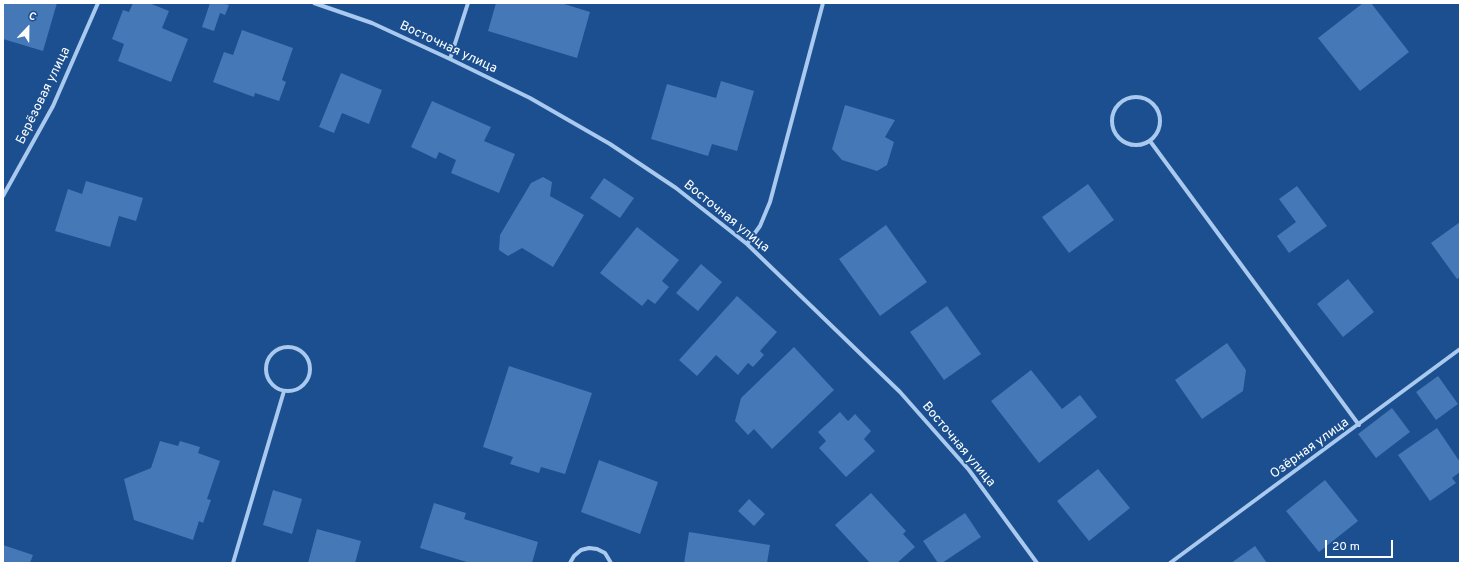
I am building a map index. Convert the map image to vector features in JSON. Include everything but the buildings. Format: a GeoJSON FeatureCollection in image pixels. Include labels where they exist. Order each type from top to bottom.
{"type":"FeatureCollection","features":[{"type":"Feature","properties":{"kind":"street","name":"Берёзовая улица"},"geometry":{"type":"LineString","coordinates":[[3,196],[53,106],[98,3]]}},
{"type":"Feature","properties":{"kind":"street","name":"Восточная улица"},"geometry":{"type":"LineString","coordinates":[[314,3],[372,23],[530,98],[610,144],[676,188],[747,244],[900,392],[969,470],[1037,563]]}},
{"type":"Feature","properties":{"kind":"street"},"geometry":{"type":"LineString","coordinates":[[450,59],[468,3]]}},
{"type":"Feature","properties":{"kind":"street"},"geometry":{"type":"LineString","coordinates":[[747,244],[760,226],[770,202],[823,3]]}},
{"type":"Feature","properties":{"kind":"street"},"geometry":{"type":"LineString","coordinates":[[1139,97],[1148,100],[1155,107],[1159,115],[1160,125],[1156,134],[1150,141],[1142,145],[1132,145],[1124,142],[1116,136],[1112,127],[1112,118],[1115,109],[1121,102],[1129,98],[1139,97]]}},
{"type":"Feature","properties":{"kind":"street"},"geometry":{"type":"LineString","coordinates":[[1150,141],[1359,425]]}},
{"type":"Feature","properties":{"kind":"street"},"geometry":{"type":"LineString","coordinates":[[284,348],[292,348],[300,351],[306,357],[309,365],[309,374],[306,382],[300,387],[284,391],[276,387],[270,381],[266,373],[267,364],[270,357],[276,351],[284,348]]}},
{"type":"Feature","properties":{"kind":"street","name":"Озёрная улица"},"geometry":{"type":"LineString","coordinates":[[1170,563],[1460,350]]}},
{"type":"Feature","properties":{"kind":"street"},"geometry":{"type":"LineString","coordinates":[[233,563],[284,391]]}},
{"type":"Feature","properties":{"kind":"street"},"geometry":{"type":"LineString","coordinates":[[570,563],[574,556],[581,550],[589,548],[597,549],[605,553],[611,563]]}}]}
